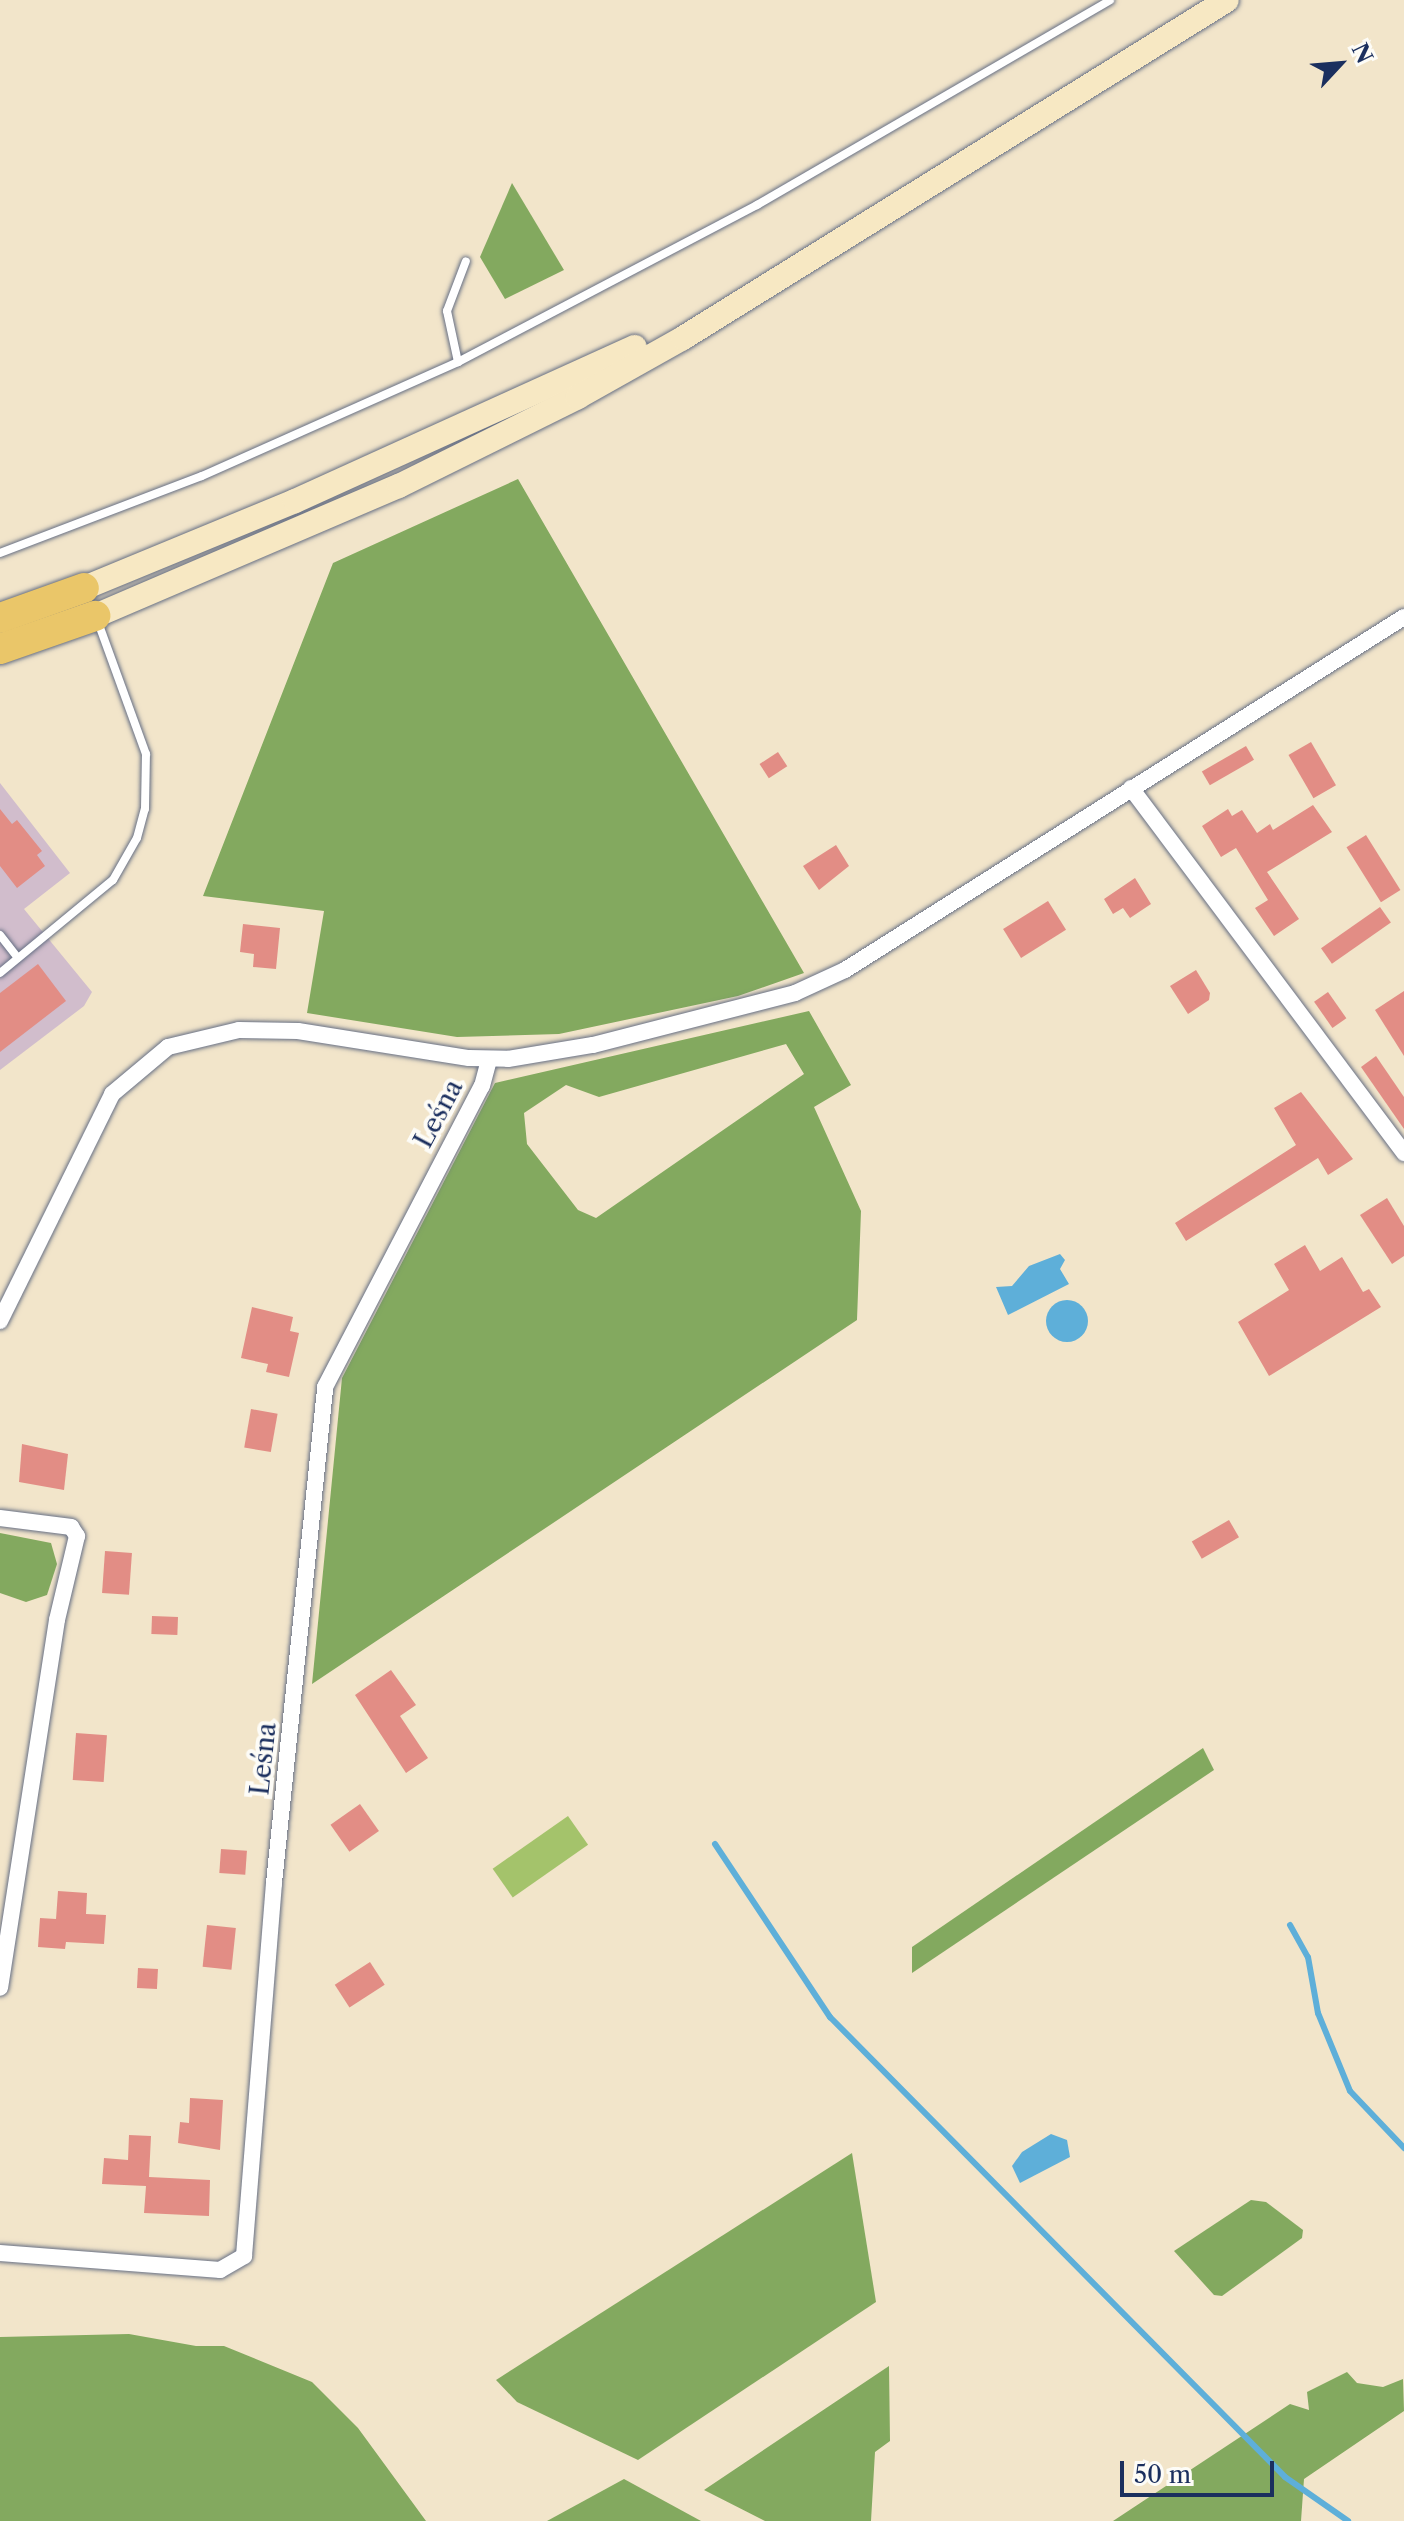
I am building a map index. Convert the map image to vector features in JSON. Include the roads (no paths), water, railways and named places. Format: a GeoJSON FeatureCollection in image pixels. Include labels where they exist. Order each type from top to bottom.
{"type":"FeatureCollection","features":[{"type":"Feature","properties":{"kind":"highway"},"geometry":{"type":"LineString","coordinates":[[0,618],[89,602]]}},
{"type":"Feature","properties":{"kind":"highway"},"geometry":{"type":"LineString","coordinates":[[0,649],[89,602]]}},
{"type":"Feature","properties":{"kind":"main road"},"geometry":{"type":"LineString","coordinates":[[89,602],[260,548],[499,439],[683,338],[725,307],[1227,0]]}},
{"type":"Feature","properties":{"kind":"street"},"geometry":{"type":"LineString","coordinates":[[0,1321],[112,1094],[168,1047],[239,1030],[298,1031],[489,1059],[593,1045],[795,993],[845,970],[1404,617]]}},
{"type":"Feature","properties":{"kind":"street"},"geometry":{"type":"LineString","coordinates":[[1131,788],[1404,1153]]}},
{"type":"Feature","properties":{"kind":"street","name":"Leśna"},"geometry":{"type":"LineString","coordinates":[[0,2253],[220,2270],[244,2256],[274,1883],[325,1387],[482,1086],[489,1059]]}},
{"type":"Feature","properties":{"kind":"street"},"geometry":{"type":"LineString","coordinates":[[0,1518],[71,1527],[77,1536],[63,1589],[0,1988]]}},
{"type":"Feature","properties":{"kind":"lane"},"geometry":{"type":"LineString","coordinates":[[0,553],[202,476],[458,362],[730,220],[1110,0]]}},
{"type":"Feature","properties":{"kind":"lane"},"geometry":{"type":"LineString","coordinates":[[458,362],[447,311],[466,261]]}},
{"type":"Feature","properties":{"kind":"lane"},"geometry":{"type":"LineString","coordinates":[[0,973],[113,880],[128,860],[145,809],[146,754],[89,602]]}},
{"type":"Feature","properties":{"kind":"lane"},"geometry":{"type":"LineString","coordinates":[[0,935],[18,958]]}},
{"type":"Feature","properties":{"kind":"water"},"geometry":{"type":"Polygon","coordinates":[[[1060,1254],[1065,1260],[1060,1269],[1069,1284],[1008,1315],[996,1287],[1012,1286],[1029,1266],[1060,1254]]]}},
{"type":"Feature","properties":{"kind":"water"},"geometry":{"type":"Polygon","coordinates":[[[1067,1300],[1082,1306],[1088,1321],[1082,1336],[1067,1342],[1052,1336],[1046,1321],[1052,1306],[1067,1300]]]}},
{"type":"Feature","properties":{"kind":"water"},"geometry":{"type":"Polygon","coordinates":[[[1051,2134],[1067,2140],[1070,2157],[1020,2183],[1012,2166],[1022,2152],[1051,2134]]]}},
{"type":"Feature","properties":{"kind":"waterway"},"geometry":{"type":"LineString","coordinates":[[715,1844],[830,2017],[1285,2477],[1348,2521]]}},
{"type":"Feature","properties":{"kind":"waterway"},"geometry":{"type":"LineString","coordinates":[[1290,1925],[1308,1957],[1318,2013],[1350,2091],[1404,2148]]}}]}
